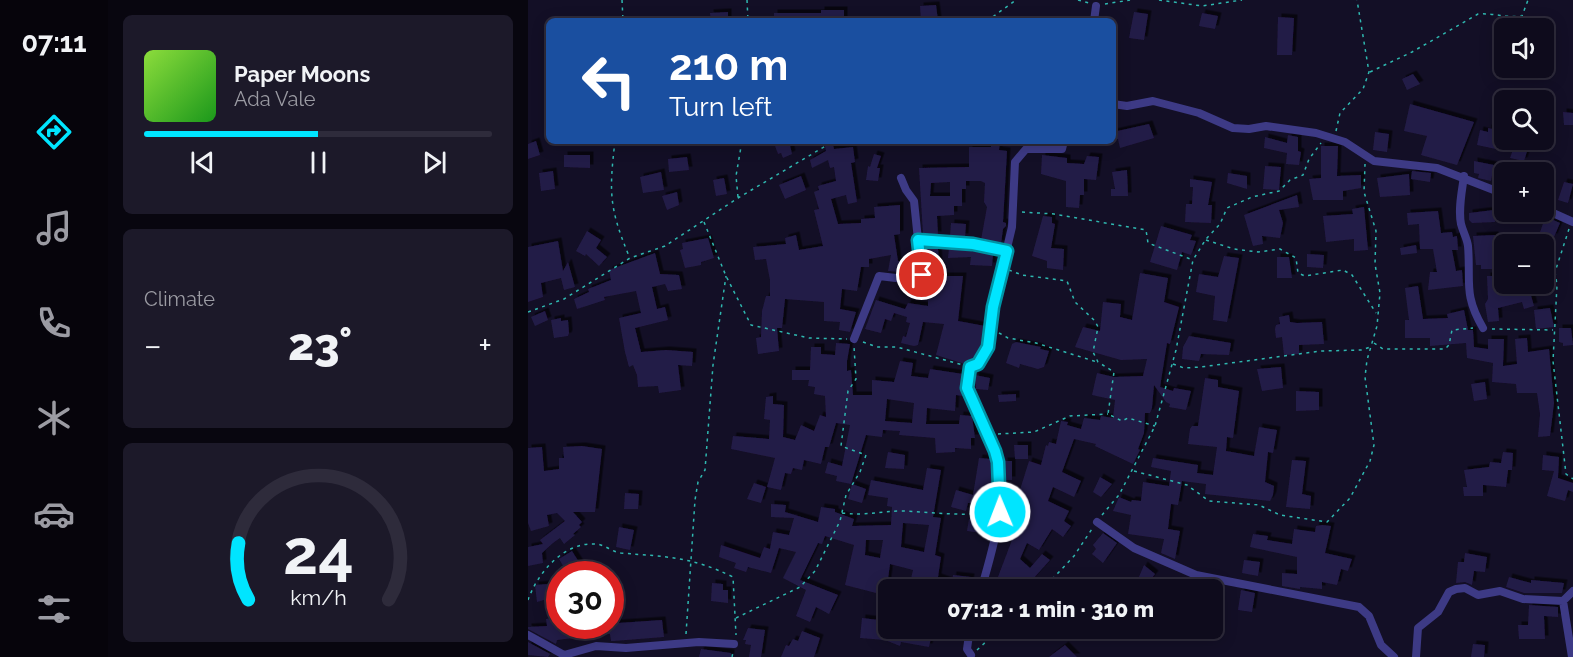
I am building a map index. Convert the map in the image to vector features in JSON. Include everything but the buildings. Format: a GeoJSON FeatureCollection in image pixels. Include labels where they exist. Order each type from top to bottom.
{"type":"FeatureCollection","features":[{"type":"Feature","properties":{"kind":"street"},"geometry":{"type":"LineString","coordinates":[[1094,18],[1096,6]]}},
{"type":"Feature","properties":{"kind":"street"},"geometry":{"type":"LineString","coordinates":[[1116,104],[1127,106],[1153,101],[1199,113],[1233,128],[1278,127],[1332,137],[1345,142],[1374,161],[1437,168],[1464,176],[1494,190]]}},
{"type":"Feature","properties":{"kind":"street"},"geometry":{"type":"LineString","coordinates":[[984,579],[1000,512],[998,462],[967,388],[970,367],[978,364],[988,347],[993,307],[1015,212],[1015,162],[1020,153],[1026,149],[1062,149],[1063,144]]}},
{"type":"Feature","properties":{"kind":"street"},"geometry":{"type":"LineString","coordinates":[[1464,176],[1461,223],[1467,237],[1469,255],[1470,279],[1467,288],[1473,309],[1483,328]]}},
{"type":"Feature","properties":{"kind":"street"},"geometry":{"type":"LineString","coordinates":[[854,339],[879,276],[921,281],[921,255],[915,201],[906,190],[902,178]]}},
{"type":"Feature","properties":{"kind":"street"},"geometry":{"type":"LineString","coordinates":[[1554,213],[1572,221]]}},
{"type":"Feature","properties":{"kind":"street"},"geometry":{"type":"LineString","coordinates":[[918,240],[973,244],[1007,251]]}},
{"type":"Feature","properties":{"kind":"street"},"geometry":{"type":"LineString","coordinates":[[1097,522],[1134,548],[1196,575],[1359,607],[1369,616],[1381,645],[1394,657]]}},
{"type":"Feature","properties":{"kind":"street"},"geometry":{"type":"LineString","coordinates":[[1416,657],[1418,628],[1438,612],[1449,592],[1456,589],[1465,588],[1478,594],[1500,591],[1523,599],[1563,600],[1573,591]]}},
{"type":"Feature","properties":{"kind":"street"},"geometry":{"type":"LineString","coordinates":[[1563,600],[1572,657]]}},
{"type":"Feature","properties":{"kind":"street"},"geometry":{"type":"LineString","coordinates":[[528,635],[564,655],[596,646],[626,648],[686,642],[734,644]]}},
{"type":"Feature","properties":{"kind":"street"},"geometry":{"type":"LineString","coordinates":[[968,639],[967,649],[971,655]]}},
{"type":"Feature","properties":{"kind":"path"},"geometry":{"type":"LineString","coordinates":[[622,0],[623,18]]}},
{"type":"Feature","properties":{"kind":"path"},"geometry":{"type":"LineString","coordinates":[[747,0],[748,18]]}},
{"type":"Feature","properties":{"kind":"path"},"geometry":{"type":"LineString","coordinates":[[991,18],[1016,0]]}},
{"type":"Feature","properties":{"kind":"path"},"geometry":{"type":"LineString","coordinates":[[1159,0],[1202,6],[1242,0]]}},
{"type":"Feature","properties":{"kind":"path"},"geometry":{"type":"LineString","coordinates":[[1052,579],[1074,556],[1119,495],[1155,426],[1173,364],[1193,260],[1206,239],[1220,224],[1227,208],[1252,197],[1279,191],[1290,180],[1303,175],[1309,159],[1320,143],[1332,137],[1338,128],[1340,113],[1363,88],[1369,72],[1358,0]]}},
{"type":"Feature","properties":{"kind":"path"},"geometry":{"type":"LineString","coordinates":[[1369,72],[1412,52],[1478,14],[1490,13],[1500,18],[1522,16],[1528,0]]}},
{"type":"Feature","properties":{"kind":"path"},"geometry":{"type":"LineString","coordinates":[[615,144],[609,182],[612,207],[630,258]]}},
{"type":"Feature","properties":{"kind":"path"},"geometry":{"type":"LineString","coordinates":[[738,198],[736,176],[741,144]]}},
{"type":"Feature","properties":{"kind":"path"},"geometry":{"type":"LineString","coordinates":[[528,312],[564,299],[630,258],[665,246],[738,198],[829,144]]}},
{"type":"Feature","properties":{"kind":"path"},"geometry":{"type":"LineString","coordinates":[[1133,470],[1187,485],[1209,501],[1259,505],[1280,515],[1327,522],[1350,498],[1370,461],[1374,445],[1365,377],[1380,293],[1375,264],[1376,231],[1364,192],[1365,157]]}},
{"type":"Feature","properties":{"kind":"path"},"geometry":{"type":"LineString","coordinates":[[1015,212],[1054,213],[1146,230],[1148,243],[1193,260]]}},
{"type":"Feature","properties":{"kind":"path"},"geometry":{"type":"LineString","coordinates":[[703,221],[726,276],[751,325],[795,332],[810,338],[854,339],[877,347],[897,347],[970,367]]}},
{"type":"Feature","properties":{"kind":"path"},"geometry":{"type":"LineString","coordinates":[[1572,221],[1555,272],[1553,361],[1566,474],[1573,479]]}},
{"type":"Feature","properties":{"kind":"path"},"geometry":{"type":"LineString","coordinates":[[1206,239],[1234,249],[1258,252],[1280,249],[1296,258],[1298,273],[1305,276],[1343,270],[1352,275],[1377,316]]}},
{"type":"Feature","properties":{"kind":"path"},"geometry":{"type":"LineString","coordinates":[[1004,266],[1022,275],[1067,281],[1075,302],[1095,321],[1098,327],[1093,352],[1098,362]]}},
{"type":"Feature","properties":{"kind":"path"},"geometry":{"type":"LineString","coordinates":[[686,642],[695,500],[698,482],[705,470],[713,365],[726,276]]}},
{"type":"Feature","properties":{"kind":"path"},"geometry":{"type":"LineString","coordinates":[[991,327],[1008,338],[1036,343],[1098,362],[1114,372],[1108,414]]}},
{"type":"Feature","properties":{"kind":"path"},"geometry":{"type":"LineString","coordinates":[[1373,342],[1383,349],[1445,349],[1449,345],[1452,330],[1483,328],[1555,330]]}},
{"type":"Feature","properties":{"kind":"path"},"geometry":{"type":"LineString","coordinates":[[736,618],[800,587],[815,571],[841,513],[846,495],[860,472],[866,454],[841,446],[848,391],[856,379],[854,339]]}},
{"type":"Feature","properties":{"kind":"path"},"geometry":{"type":"LineString","coordinates":[[1173,364],[1184,368],[1201,367],[1321,351],[1362,350],[1372,347]]}},
{"type":"Feature","properties":{"kind":"path"},"geometry":{"type":"LineString","coordinates":[[988,435],[1034,432],[1070,416],[1108,414],[1122,421],[1128,418],[1155,426]]}},
{"type":"Feature","properties":{"kind":"path"},"geometry":{"type":"LineString","coordinates":[[841,513],[868,516],[903,511],[976,515],[1000,512]]}},
{"type":"Feature","properties":{"kind":"path"},"geometry":{"type":"LineString","coordinates":[[528,600],[535,581],[562,553],[594,544],[618,553],[690,559],[733,577],[732,597],[736,618],[732,657]]}},
{"type":"Feature","properties":{"kind":"path"},"geometry":{"type":"LineString","coordinates":[[971,655],[988,639]]}},
{"type":"Feature","properties":{"kind":"route"},"geometry":{"type":"LineString","coordinates":[[922,275],[918,240],[973,244],[1007,251],[993,307],[988,347],[978,364],[970,367],[967,388],[998,462],[1000,512]]}}]}
